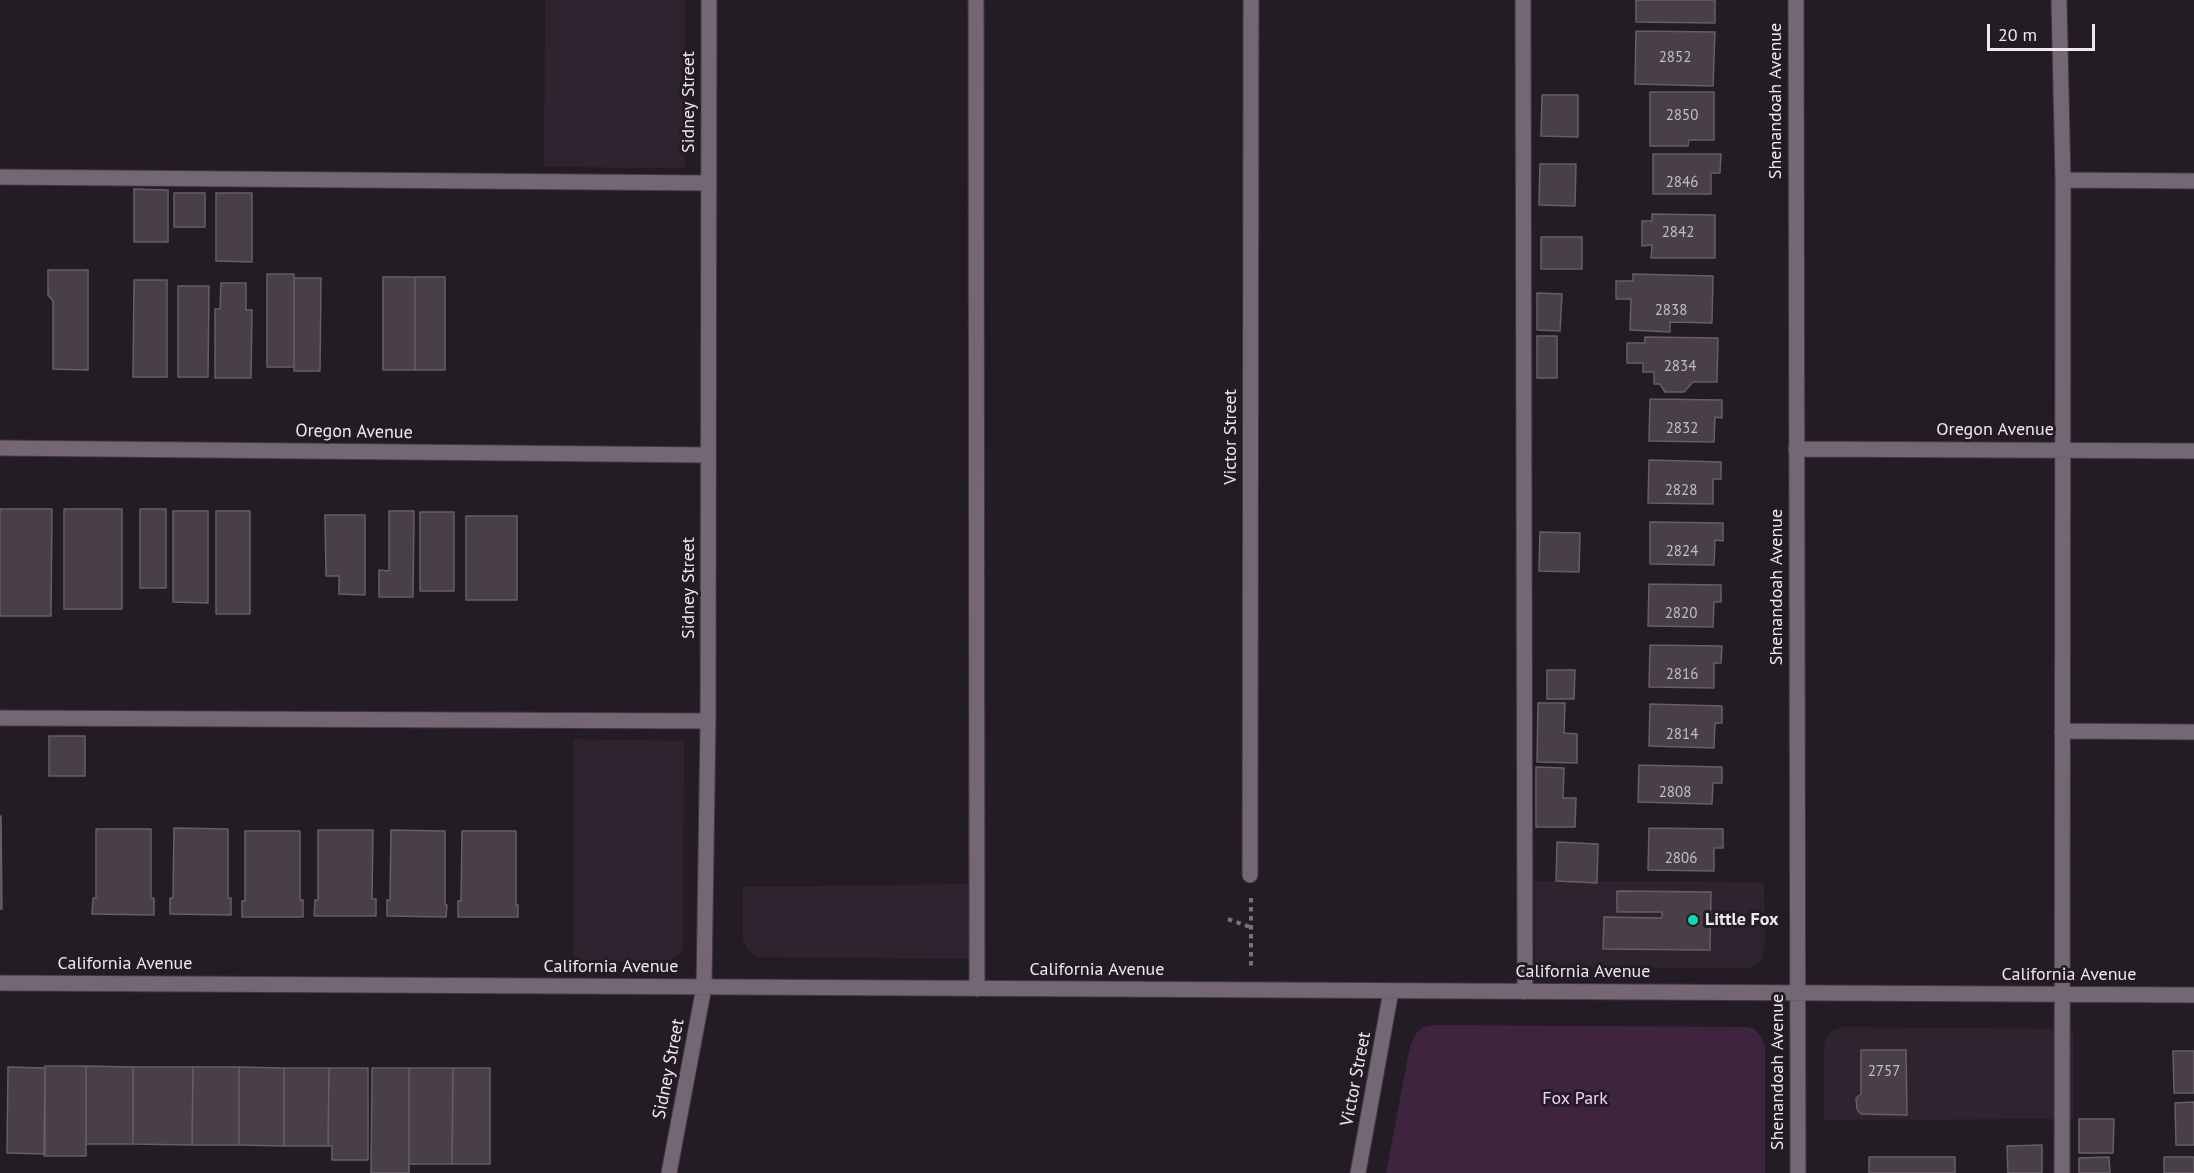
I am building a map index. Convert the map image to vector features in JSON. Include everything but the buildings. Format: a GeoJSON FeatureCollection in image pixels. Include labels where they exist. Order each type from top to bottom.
{"type":"FeatureCollection","features":[{"type":"Feature","properties":{"kind":"street","name":"Sidney Street"},"geometry":{"type":"LineString","coordinates":[[669,1173],[704,987],[708,721],[709,0]]}},
{"type":"Feature","properties":{"kind":"street"},"geometry":{"type":"LineString","coordinates":[[976,0],[977,989]]}},
{"type":"Feature","properties":{"kind":"street","name":"Victor Street"},"geometry":{"type":"LineString","coordinates":[[1250,875],[1251,0]]}},
{"type":"Feature","properties":{"kind":"street"},"geometry":{"type":"LineString","coordinates":[[1523,0],[1525,992]]}},
{"type":"Feature","properties":{"kind":"street","name":"Shenandoah Avenue"},"geometry":{"type":"LineString","coordinates":[[1796,0],[1798,1173]]}},
{"type":"Feature","properties":{"kind":"street"},"geometry":{"type":"LineString","coordinates":[[2059,0],[2063,180],[2062,1173]]}},
{"type":"Feature","properties":{"kind":"street"},"geometry":{"type":"LineString","coordinates":[[0,177],[709,183]]}},
{"type":"Feature","properties":{"kind":"street"},"geometry":{"type":"LineString","coordinates":[[2063,180],[2194,181]]}},
{"type":"Feature","properties":{"kind":"street","name":"Oregon Avenue"},"geometry":{"type":"LineString","coordinates":[[0,448],[708,455]]}},
{"type":"Feature","properties":{"kind":"street","name":"Oregon Avenue"},"geometry":{"type":"LineString","coordinates":[[1796,449],[2194,451]]}},
{"type":"Feature","properties":{"kind":"street"},"geometry":{"type":"LineString","coordinates":[[0,718],[708,721]]}},
{"type":"Feature","properties":{"kind":"street"},"geometry":{"type":"LineString","coordinates":[[2062,731],[2194,732]]}},
{"type":"Feature","properties":{"kind":"street","name":"California Avenue"},"geometry":{"type":"LineString","coordinates":[[0,983],[2194,995]]}},
{"type":"Feature","properties":{"kind":"street","name":"Victor Street"},"geometry":{"type":"LineString","coordinates":[[1358,1173],[1391,991]]}},
{"type":"Feature","properties":{"kind":"path"},"geometry":{"type":"LineString","coordinates":[[1250,875],[1252,990]]}},
{"type":"Feature","properties":{"kind":"path"},"geometry":{"type":"LineString","coordinates":[[1228,919],[1251,927]]}},
{"type":"Feature","properties":{"kind":"shaded area"},"geometry":{"type":"Polygon","coordinates":[[[545,0],[685,0],[685,168],[544,167],[545,0]]]}},
{"type":"Feature","properties":{"kind":"shaded area"},"geometry":{"type":"Polygon","coordinates":[[[573,739],[684,741],[683,951],[671,961],[655,963],[574,960],[573,739]]]}},
{"type":"Feature","properties":{"kind":"shaded area"},"geometry":{"type":"Polygon","coordinates":[[[1534,881],[1764,882],[1765,947],[1761,960],[1749,968],[1535,967],[1534,881]]]}},
{"type":"Feature","properties":{"kind":"shaded area"},"geometry":{"type":"Polygon","coordinates":[[[968,884],[969,959],[760,957],[749,952],[743,940],[743,887],[968,884]]]}},
{"type":"Feature","properties":{"kind":"shaded area"},"geometry":{"type":"Polygon","coordinates":[[[1842,1027],[2073,1029],[2073,1119],[1824,1120],[1824,1044],[1830,1032],[1842,1027]]]}},
{"type":"Feature","properties":{"kind":"green space","name":"Fox Park"},"geometry":{"type":"Polygon","coordinates":[[[1434,1025],[1748,1027],[1754,1029],[1761,1037],[1765,1047],[1765,1173],[1386,1173],[1410,1046],[1416,1033],[1423,1027],[1434,1025]]]}},
{"type":"Feature","properties":{"kind":"place","name":"Little Fox"},"geometry":{"type":"Point","coordinates":[1693,920]}}]}
